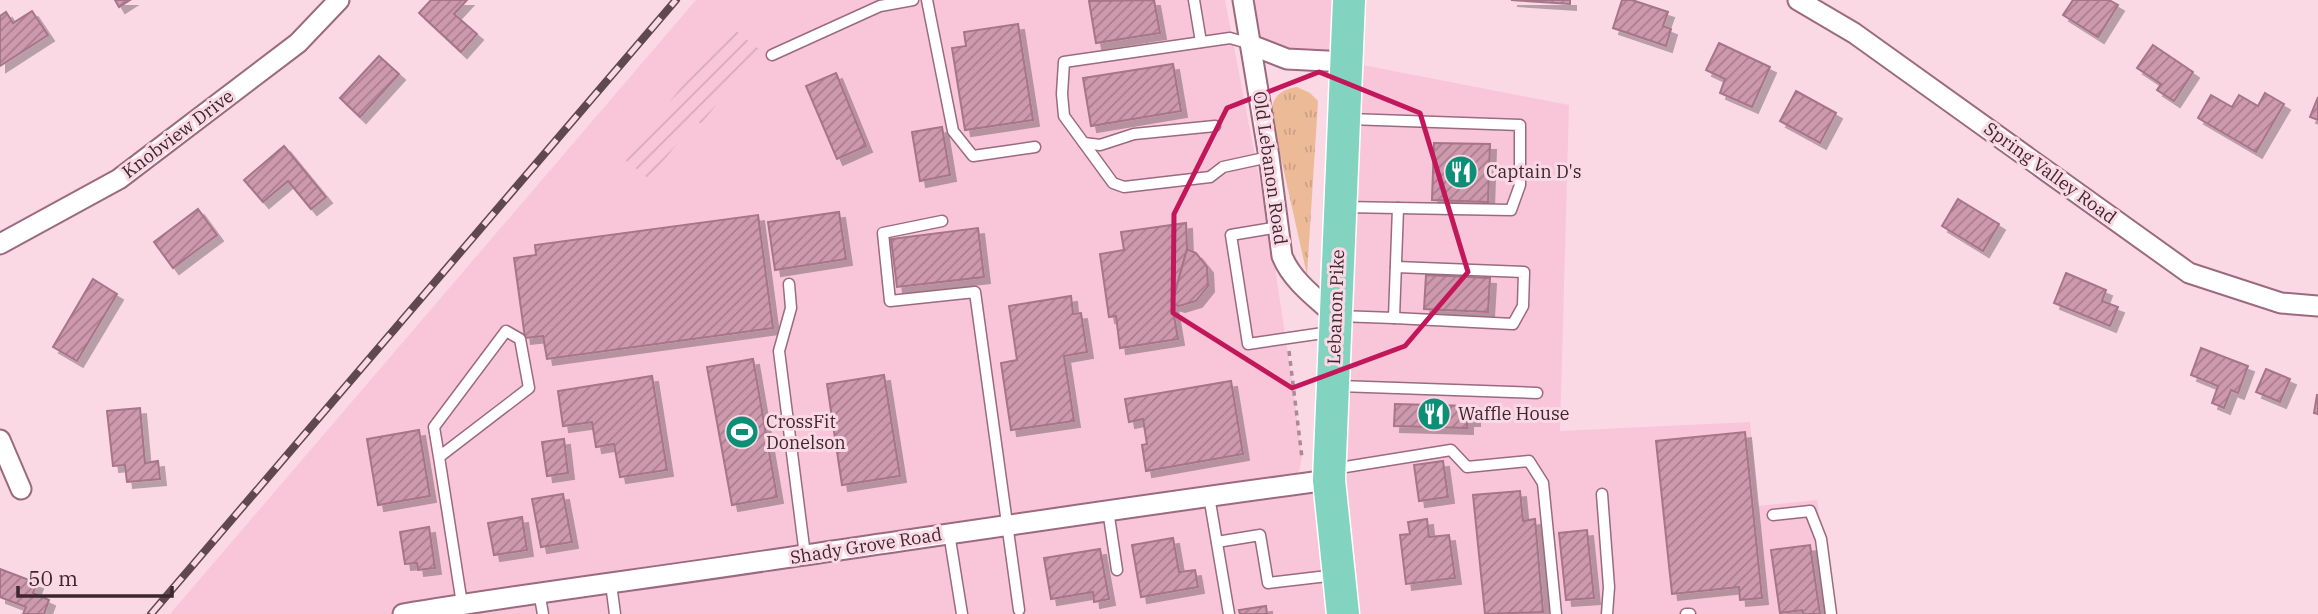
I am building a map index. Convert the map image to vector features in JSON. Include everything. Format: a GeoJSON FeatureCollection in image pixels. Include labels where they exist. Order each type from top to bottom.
{"type":"FeatureCollection","features":[{"type":"Feature","properties":{"kind":"main road","name":"Lebanon Pike"},"geometry":{"type":"LineString","coordinates":[[1343,614],[1320,469],[1333,385],[1349,0]]}},
{"type":"Feature","properties":{"kind":"street","name":"Knobview Drive"},"geometry":{"type":"LineString","coordinates":[[0,244],[119,179],[298,43],[339,0]]}},
{"type":"Feature","properties":{"kind":"street","name":"Old Lebanon Road"},"geometry":{"type":"LineString","coordinates":[[1243,0],[1282,256],[1287,268],[1335,323]]}},
{"type":"Feature","properties":{"kind":"street","name":"Spring Valley Road"},"geometry":{"type":"LineString","coordinates":[[1798,0],[1854,33],[2189,273],[2281,303],[2318,306]]}},
{"type":"Feature","properties":{"kind":"street"},"geometry":{"type":"LineString","coordinates":[[1251,45],[1287,59],[1346,62]]}},
{"type":"Feature","properties":{"kind":"street"},"geometry":{"type":"LineString","coordinates":[[0,440],[21,489]]}},
{"type":"Feature","properties":{"kind":"street","name":"Shady Grove Road"},"geometry":{"type":"LineString","coordinates":[[403,614],[1209,496],[1320,469]]}},
{"type":"Feature","properties":{"kind":"lane"},"geometry":{"type":"LineString","coordinates":[[772,55],[880,6],[913,0]]}},
{"type":"Feature","properties":{"kind":"lane"},"geometry":{"type":"LineString","coordinates":[[928,0],[953,131],[974,156],[1035,147]]}},
{"type":"Feature","properties":{"kind":"lane"},"geometry":{"type":"LineString","coordinates":[[1194,0],[1201,42]]}},
{"type":"Feature","properties":{"kind":"lane"},"geometry":{"type":"LineString","coordinates":[[1251,45],[1230,38],[1064,62],[1062,94],[1065,116],[1113,183],[1124,187],[1210,177],[1223,167],[1269,158]]}},
{"type":"Feature","properties":{"kind":"lane"},"geometry":{"type":"LineString","coordinates":[[1340,207],[1511,210],[1520,185],[1520,125],[1344,119]]}},
{"type":"Feature","properties":{"kind":"lane"},"geometry":{"type":"LineString","coordinates":[[1083,143],[1100,145],[1134,134],[1215,126]]}},
{"type":"Feature","properties":{"kind":"lane"},"geometry":{"type":"LineString","coordinates":[[1394,318],[1398,208]]}},
{"type":"Feature","properties":{"kind":"lane"},"geometry":{"type":"LineString","coordinates":[[942,221],[883,233],[890,301],[975,292],[1019,610]]}},
{"type":"Feature","properties":{"kind":"lane"},"geometry":{"type":"LineString","coordinates":[[1279,227],[1231,235],[1248,344],[1287,338],[1335,323],[1394,318],[1513,324],[1523,306],[1524,272],[1396,267]]}},
{"type":"Feature","properties":{"kind":"lane"},"geometry":{"type":"LineString","coordinates":[[789,284],[791,308],[779,352],[805,555]]}},
{"type":"Feature","properties":{"kind":"lane"},"geometry":{"type":"LineString","coordinates":[[439,457],[529,388],[520,339],[506,331],[435,427],[439,457],[462,604]]}},
{"type":"Feature","properties":{"kind":"lane"},"geometry":{"type":"LineString","coordinates":[[1333,385],[1537,393]]}},
{"type":"Feature","properties":{"kind":"lane"},"geometry":{"type":"LineString","coordinates":[[1320,469],[1451,450],[1467,467],[1529,461],[1543,483],[1556,614]]}},
{"type":"Feature","properties":{"kind":"lane"},"geometry":{"type":"LineString","coordinates":[[1602,494],[1609,587],[1606,614]]}},
{"type":"Feature","properties":{"kind":"lane"},"geometry":{"type":"LineString","coordinates":[[1209,496],[1229,614]]}},
{"type":"Feature","properties":{"kind":"lane"},"geometry":{"type":"LineString","coordinates":[[1108,509],[1117,570]]}},
{"type":"Feature","properties":{"kind":"lane"},"geometry":{"type":"LineString","coordinates":[[1773,515],[1810,512],[1821,539],[1831,614]]}},
{"type":"Feature","properties":{"kind":"lane"},"geometry":{"type":"LineString","coordinates":[[949,533],[962,614]]}},
{"type":"Feature","properties":{"kind":"lane"},"geometry":{"type":"LineString","coordinates":[[1217,542],[1260,535],[1268,583],[1338,574]]}},
{"type":"Feature","properties":{"kind":"lane"},"geometry":{"type":"LineString","coordinates":[[611,584],[615,614]]}},
{"type":"Feature","properties":{"kind":"lane"},"geometry":{"type":"LineString","coordinates":[[539,592],[543,614]]}},
{"type":"Feature","properties":{"kind":"path"},"geometry":{"type":"LineString","coordinates":[[1287,338],[1320,469]]}},
{"type":"Feature","properties":{"kind":"highlighted area"},"geometry":{"type":"Polygon","coordinates":[[[1319,72],[1420,113],[1468,272],[1405,346],[1292,388],[1173,313],[1174,214],[1227,108],[1319,72]]]}},
{"type":"Feature","properties":{"kind":"shaded area"},"geometry":{"type":"Polygon","coordinates":[[[696,0],[1225,0],[1269,229],[1292,380],[1302,458],[1296,484],[1328,480],[1346,62],[1251,45],[1243,0],[1349,0],[1347,62],[1569,105],[1560,431],[1750,422],[1758,506],[1817,500],[1834,614],[170,614],[696,0]]]}},
{"type":"Feature","properties":{"kind":"shaded area"},"geometry":{"type":"Polygon","coordinates":[[[730,26],[760,50],[701,124],[696,120],[649,179],[624,159],[730,26]]]}},
{"type":"Feature","properties":{"kind":"green space"},"geometry":{"type":"Polygon","coordinates":[[[1297,87],[1310,93],[1318,101],[1307,275],[1271,113],[1273,102],[1278,95],[1297,87]]]}},
{"type":"Feature","properties":{"kind":"building"},"geometry":{"type":"Polygon","coordinates":[[[115,0],[130,0],[119,7],[115,0]]]}},
{"type":"Feature","properties":{"kind":"building"},"geometry":{"type":"Polygon","coordinates":[[[431,0],[467,0],[454,14],[477,34],[461,52],[419,13],[431,0]]]}},
{"type":"Feature","properties":{"kind":"building"},"geometry":{"type":"Polygon","coordinates":[[[1154,0],[1160,33],[1096,43],[1089,1],[1154,0]]]}},
{"type":"Feature","properties":{"kind":"building"},"geometry":{"type":"Polygon","coordinates":[[[1511,0],[1570,0],[1570,4],[1511,0]]]}},
{"type":"Feature","properties":{"kind":"building"},"geometry":{"type":"Polygon","coordinates":[[[1622,0],[1632,0],[1668,12],[1663,26],[1671,29],[1666,46],[1613,28],[1622,0]]]}},
{"type":"Feature","properties":{"kind":"building"},"geometry":{"type":"Polygon","coordinates":[[[2073,0],[2109,0],[2118,5],[2098,37],[2063,15],[2073,0]]]}},
{"type":"Feature","properties":{"kind":"building"},"geometry":{"type":"Polygon","coordinates":[[[32,11],[48,35],[0,66],[0,16],[6,12],[13,23],[32,11]]]}},
{"type":"Feature","properties":{"kind":"building"},"geometry":{"type":"Polygon","coordinates":[[[1018,24],[1033,120],[965,130],[952,48],[966,46],[964,32],[1018,24]]]}},
{"type":"Feature","properties":{"kind":"building"},"geometry":{"type":"Polygon","coordinates":[[[1719,43],[1770,67],[1752,107],[1720,93],[1725,79],[1706,70],[1719,43]]]}},
{"type":"Feature","properties":{"kind":"building"},"geometry":{"type":"Polygon","coordinates":[[[2153,45],[2193,72],[2174,101],[2157,90],[2161,84],[2137,68],[2153,45]]]}},
{"type":"Feature","properties":{"kind":"building"},"geometry":{"type":"Polygon","coordinates":[[[379,56],[399,74],[360,117],[340,98],[379,56]]]}},
{"type":"Feature","properties":{"kind":"building"},"geometry":{"type":"Polygon","coordinates":[[[1173,64],[1181,111],[1091,126],[1083,78],[1173,64]]]}},
{"type":"Feature","properties":{"kind":"building"},"geometry":{"type":"Polygon","coordinates":[[[836,73],[866,146],[837,159],[806,86],[836,73]]]}},
{"type":"Feature","properties":{"kind":"building"},"geometry":{"type":"Polygon","coordinates":[[[1796,91],[1836,113],[1820,143],[1780,121],[1796,91]]]}},
{"type":"Feature","properties":{"kind":"building"},"geometry":{"type":"Polygon","coordinates":[[[2265,93],[2284,104],[2256,152],[2198,118],[2211,95],[2232,107],[2239,95],[2258,106],[2265,93]]]}},
{"type":"Feature","properties":{"kind":"building"},"geometry":{"type":"Polygon","coordinates":[[[2318,97],[2318,120],[2310,117],[2318,97]]]}},
{"type":"Feature","properties":{"kind":"building"},"geometry":{"type":"Polygon","coordinates":[[[942,127],[950,175],[920,181],[912,132],[942,127]]]}},
{"type":"Feature","properties":{"kind":"building","name":"Captain D's"},"geometry":{"type":"Polygon","coordinates":[[[1434,143],[1490,144],[1488,202],[1432,200],[1434,143]]]}},
{"type":"Feature","properties":{"kind":"building"},"geometry":{"type":"Polygon","coordinates":[[[284,146],[326,197],[311,209],[288,181],[263,202],[244,180],[284,146]]]}},
{"type":"Feature","properties":{"kind":"building"},"geometry":{"type":"Polygon","coordinates":[[[1958,199],[1999,224],[1983,251],[1942,226],[1958,199]]]}},
{"type":"Feature","properties":{"kind":"building"},"geometry":{"type":"Polygon","coordinates":[[[198,209],[217,235],[173,268],[154,242],[198,209]]]}},
{"type":"Feature","properties":{"kind":"building"},"geometry":{"type":"Polygon","coordinates":[[[839,212],[846,259],[775,270],[768,222],[839,212]]]}},
{"type":"Feature","properties":{"kind":"building"},"geometry":{"type":"Polygon","coordinates":[[[758,215],[773,328],[547,359],[543,336],[525,338],[514,258],[536,255],[535,245],[758,215]]]}},
{"type":"Feature","properties":{"kind":"building"},"geometry":{"type":"Polygon","coordinates":[[[1186,223],[1187,249],[1172,304],[1178,339],[1120,348],[1116,316],[1109,317],[1100,254],[1124,250],[1121,232],[1186,223]]]}},
{"type":"Feature","properties":{"kind":"building"},"geometry":{"type":"Polygon","coordinates":[[[978,228],[984,277],[897,287],[891,239],[978,228]]]}},
{"type":"Feature","properties":{"kind":"building"},"geometry":{"type":"Polygon","coordinates":[[[1187,249],[1196,253],[1207,267],[1208,286],[1196,301],[1179,306],[1172,304],[1187,249]]]}},
{"type":"Feature","properties":{"kind":"building"},"geometry":{"type":"Polygon","coordinates":[[[2066,273],[2106,290],[2102,301],[2118,307],[2110,326],[2054,303],[2066,273]]]}},
{"type":"Feature","properties":{"kind":"building"},"geometry":{"type":"Polygon","coordinates":[[[1426,275],[1490,278],[1488,312],[1424,309],[1426,275]]]}},
{"type":"Feature","properties":{"kind":"building"},"geometry":{"type":"Polygon","coordinates":[[[93,279],[117,294],[77,361],[53,347],[93,279]]]}},
{"type":"Feature","properties":{"kind":"building"},"geometry":{"type":"Polygon","coordinates":[[[1071,296],[1073,314],[1081,313],[1087,352],[1064,356],[1074,421],[1011,430],[1001,363],[1017,360],[1009,306],[1071,296]]]}},
{"type":"Feature","properties":{"kind":"building"},"geometry":{"type":"Polygon","coordinates":[[[2201,348],[2248,366],[2238,393],[2231,390],[2224,408],[2212,403],[2218,386],[2191,375],[2201,348]]]}},
{"type":"Feature","properties":{"kind":"building","name":"CrossFit Donelson"},"geometry":{"type":"Polygon","coordinates":[[[753,359],[777,497],[732,505],[707,367],[753,359]]]}},
{"type":"Feature","properties":{"kind":"building"},"geometry":{"type":"Polygon","coordinates":[[[2266,369],[2290,379],[2280,402],[2256,392],[2266,369]]]}},
{"type":"Feature","properties":{"kind":"building"},"geometry":{"type":"Polygon","coordinates":[[[884,375],[900,476],[842,485],[827,384],[884,375]]]}},
{"type":"Feature","properties":{"kind":"building"},"geometry":{"type":"Polygon","coordinates":[[[652,376],[667,470],[620,477],[614,444],[596,447],[592,422],[563,426],[558,391],[652,376]]]}},
{"type":"Feature","properties":{"kind":"building"},"geometry":{"type":"Polygon","coordinates":[[[1231,381],[1243,454],[1146,471],[1142,445],[1147,444],[1143,419],[1129,422],[1125,399],[1231,381]]]}},
{"type":"Feature","properties":{"kind":"building"},"geometry":{"type":"Polygon","coordinates":[[[2318,395],[2318,414],[2314,413],[2318,395]]]}},
{"type":"Feature","properties":{"kind":"building","name":"Waffle House"},"geometry":{"type":"Polygon","coordinates":[[[1395,404],[1468,406],[1468,409],[1474,409],[1474,420],[1467,420],[1467,428],[1394,426],[1395,404]]]}},
{"type":"Feature","properties":{"kind":"building"},"geometry":{"type":"Polygon","coordinates":[[[140,408],[145,463],[158,461],[160,479],[127,482],[125,465],[113,466],[107,411],[140,408]]]}},
{"type":"Feature","properties":{"kind":"building"},"geometry":{"type":"Polygon","coordinates":[[[419,430],[430,496],[378,505],[367,439],[419,430]]]}},
{"type":"Feature","properties":{"kind":"building"},"geometry":{"type":"Polygon","coordinates":[[[1745,432],[1762,598],[1740,600],[1739,587],[1672,594],[1656,441],[1745,432]]]}},
{"type":"Feature","properties":{"kind":"building"},"geometry":{"type":"Polygon","coordinates":[[[564,439],[568,473],[547,476],[542,442],[564,439]]]}},
{"type":"Feature","properties":{"kind":"building"},"geometry":{"type":"Polygon","coordinates":[[[1443,461],[1448,497],[1419,501],[1414,465],[1443,461]]]}},
{"type":"Feature","properties":{"kind":"building"},"geometry":{"type":"Polygon","coordinates":[[[1520,491],[1523,521],[1535,519],[1543,612],[1485,614],[1473,495],[1520,491]]]}},
{"type":"Feature","properties":{"kind":"building"},"geometry":{"type":"Polygon","coordinates":[[[563,494],[572,542],[541,547],[532,499],[563,494]]]}},
{"type":"Feature","properties":{"kind":"building"},"geometry":{"type":"Polygon","coordinates":[[[522,517],[527,550],[494,555],[488,523],[522,517]]]}},
{"type":"Feature","properties":{"kind":"building"},"geometry":{"type":"Polygon","coordinates":[[[1427,519],[1429,537],[1449,535],[1455,578],[1406,584],[1400,535],[1410,534],[1408,522],[1427,519]]]}},
{"type":"Feature","properties":{"kind":"building"},"geometry":{"type":"Polygon","coordinates":[[[429,527],[435,568],[418,570],[417,563],[405,564],[400,532],[429,527]]]}},
{"type":"Feature","properties":{"kind":"building"},"geometry":{"type":"Polygon","coordinates":[[[1587,530],[1594,598],[1566,600],[1559,533],[1587,530]]]}},
{"type":"Feature","properties":{"kind":"building"},"geometry":{"type":"Polygon","coordinates":[[[1173,538],[1179,572],[1195,570],[1198,587],[1141,597],[1132,545],[1173,538]]]}},
{"type":"Feature","properties":{"kind":"building"},"geometry":{"type":"Polygon","coordinates":[[[1810,545],[1820,614],[1803,614],[1802,610],[1780,613],[1771,550],[1810,545]]]}},
{"type":"Feature","properties":{"kind":"building"},"geometry":{"type":"Polygon","coordinates":[[[1100,549],[1109,599],[1094,602],[1093,592],[1051,599],[1044,558],[1100,549]]]}},
{"type":"Feature","properties":{"kind":"building"},"geometry":{"type":"Polygon","coordinates":[[[0,569],[37,583],[33,593],[49,600],[44,614],[23,614],[26,607],[0,597],[0,569]]]}},
{"type":"Feature","properties":{"kind":"building"},"geometry":{"type":"Polygon","coordinates":[[[1266,606],[1267,614],[1240,614],[1239,610],[1266,606]]]}},
{"type":"Feature","properties":{"kind":"railway"},"geometry":{"type":"LineString","coordinates":[[151,614],[676,0]]}},
{"type":"Feature","properties":{"kind":"place","name":"Captain D's"},"geometry":{"type":"Point","coordinates":[1461,172]}},
{"type":"Feature","properties":{"kind":"place","name":"Waffle House"},"geometry":{"type":"Point","coordinates":[1434,414]}},
{"type":"Feature","properties":{"kind":"place","name":"CrossFit Donelson"},"geometry":{"type":"Point","coordinates":[742,432]}}]}
